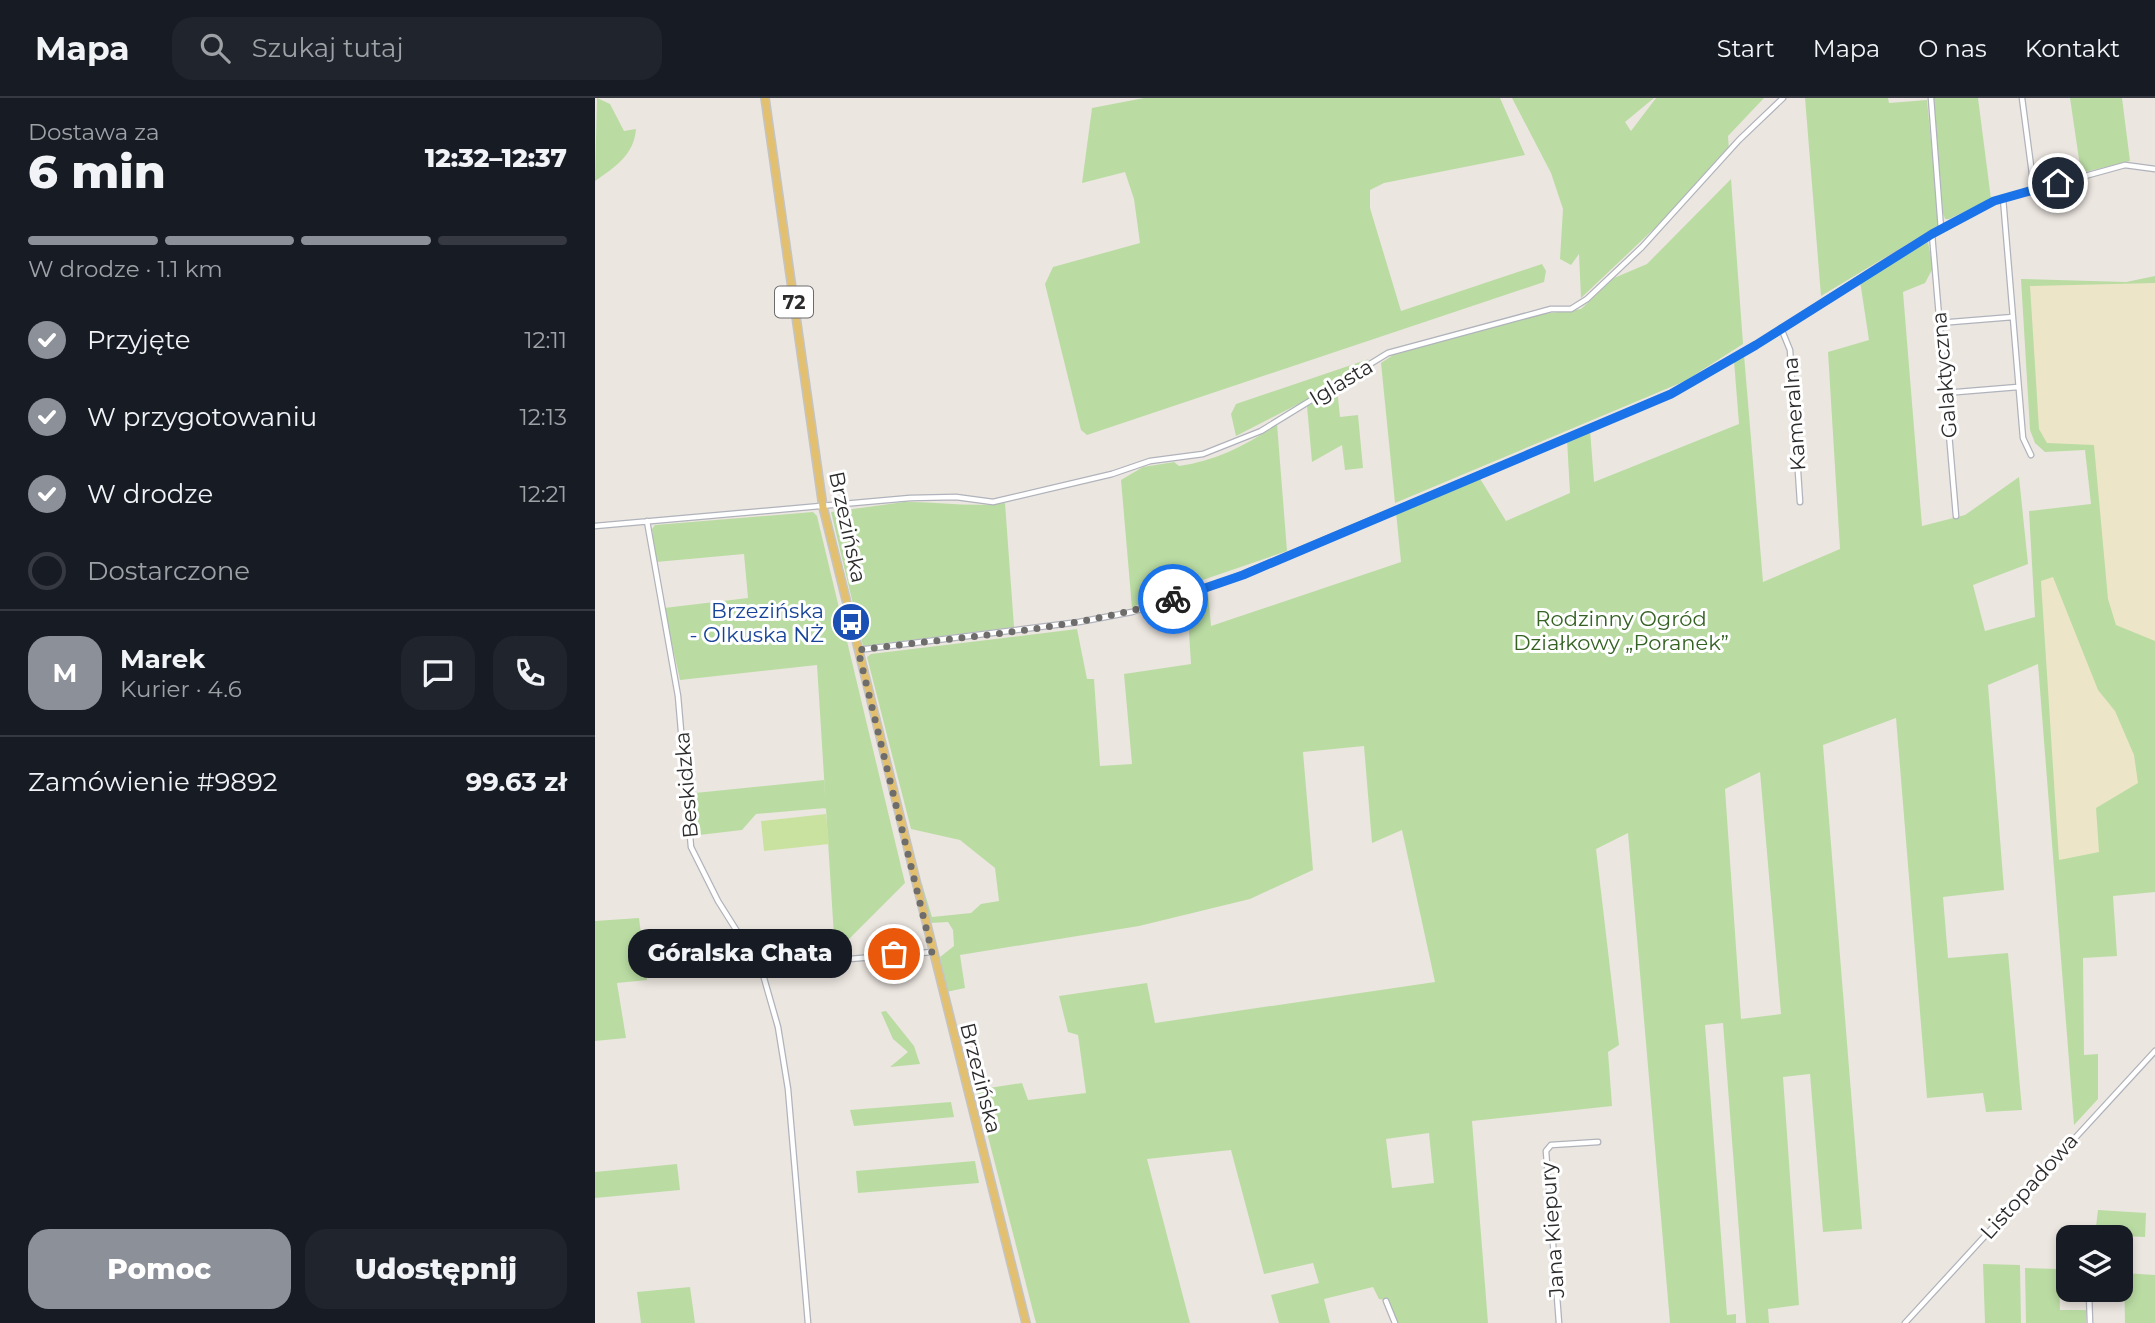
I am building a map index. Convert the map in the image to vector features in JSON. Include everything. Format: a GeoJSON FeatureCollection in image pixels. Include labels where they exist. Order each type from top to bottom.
{"type":"FeatureCollection","features":[{"type":"Feature","properties":{"kind":"main road","name":"Brzezińska"},"geometry":{"type":"LineString","coordinates":[[765,98],[823,507],[1026,1323]]}},
{"type":"Feature","properties":{"kind":"street","name":"Iglasta"},"geometry":{"type":"LineString","coordinates":[[595,526],[910,498],[956,497],[993,502],[1112,474],[1150,461],[1192,457],[1252,436],[1388,354],[1551,309],[1576,306],[1641,247],[1739,140],[1783,98]]}},
{"type":"Feature","properties":{"kind":"street"},"geometry":{"type":"LineString","coordinates":[[1931,98],[1941,229]]}},
{"type":"Feature","properties":{"kind":"street"},"geometry":{"type":"LineString","coordinates":[[2022,98],[2034,189]]}},
{"type":"Feature","properties":{"kind":"street"},"geometry":{"type":"LineString","coordinates":[[858,650],[1079,622],[1132,612],[1219,584],[1671,394],[1932,234],[2003,198],[2125,165],[2155,169]]}},
{"type":"Feature","properties":{"kind":"street"},"geometry":{"type":"LineString","coordinates":[[2003,198],[2023,438],[2031,455]]}},
{"type":"Feature","properties":{"kind":"street","name":"Galaktyczna"},"geometry":{"type":"LineString","coordinates":[[1932,234],[1956,516]]}},
{"type":"Feature","properties":{"kind":"street"},"geometry":{"type":"LineString","coordinates":[[1940,323],[2013,317]]}},
{"type":"Feature","properties":{"kind":"street","name":"Kameralna"},"geometry":{"type":"LineString","coordinates":[[1781,328],[1790,350],[1800,502]]}},
{"type":"Feature","properties":{"kind":"street"},"geometry":{"type":"LineString","coordinates":[[1945,393],[2018,387]]}},
{"type":"Feature","properties":{"kind":"street","name":"Beskidzka"},"geometry":{"type":"LineString","coordinates":[[647,521],[678,696],[691,847],[718,901],[762,971],[778,1027],[787,1089],[808,1323]]}},
{"type":"Feature","properties":{"kind":"street"},"geometry":{"type":"LineString","coordinates":[[762,971],[838,960],[932,952]]}},
{"type":"Feature","properties":{"kind":"street","name":"Listopadowa"},"geometry":{"type":"LineString","coordinates":[[1905,1323],[2155,1051]]}},
{"type":"Feature","properties":{"kind":"street","name":"Jana Kiepury"},"geometry":{"type":"LineString","coordinates":[[1559,1323],[1546,1151],[1551,1145],[1598,1142]]}},
{"type":"Feature","properties":{"kind":"street"},"geometry":{"type":"LineString","coordinates":[[1385,1301],[1395,1323]]}},
{"type":"Feature","properties":{"kind":"street"},"geometry":{"type":"LineString","coordinates":[[2089,1302],[2090,1323]]}},
{"type":"Feature","properties":{"kind":"green space"},"geometry":{"type":"Polygon","coordinates":[[[597,98],[610,104],[624,131],[636,129],[632,146],[627,153],[595,181],[597,98]]]}},
{"type":"Feature","properties":{"kind":"green space"},"geometry":{"type":"Polygon","coordinates":[[[1144,98],[1500,98],[1525,155],[1384,183],[1370,190],[1370,208],[1401,311],[1542,264],[1546,271],[1544,282],[1087,435],[1081,430],[1045,284],[1053,267],[1140,243],[1134,199],[1125,172],[1082,183],[1092,108],[1144,98]]]}},
{"type":"Feature","properties":{"kind":"green space"},"geometry":{"type":"Polygon","coordinates":[[[1512,98],[1654,98],[1625,122],[1631,131],[1656,98],[1764,98],[1728,136],[1729,150],[1658,225],[1581,298],[1579,254],[1571,265],[1560,259],[1563,209],[1551,173],[1512,98]]]}},
{"type":"Feature","properties":{"kind":"green space"},"geometry":{"type":"Polygon","coordinates":[[[1805,98],[1888,98],[1889,103],[1927,100],[1939,225],[1821,296],[1805,98]]]}},
{"type":"Feature","properties":{"kind":"green space"},"geometry":{"type":"Polygon","coordinates":[[[1934,98],[1978,98],[1991,199],[1949,219],[1945,219],[1943,213],[1934,98]]]}},
{"type":"Feature","properties":{"kind":"green space"},"geometry":{"type":"Polygon","coordinates":[[[2070,98],[2122,98],[2130,161],[2081,173],[2070,98]]]}},
{"type":"Feature","properties":{"kind":"green space"},"geometry":{"type":"Polygon","coordinates":[[[1731,179],[1743,344],[1685,381],[1395,503],[1381,363],[1393,355],[1535,315],[1581,309],[1614,278],[1647,264],[1731,179]]]}},
{"type":"Feature","properties":{"kind":"green space","name":"Rodzinny Ogród Działkowy „Poranek”"},"geometry":{"type":"Polygon","coordinates":[[[1928,242],[1933,268],[1925,283],[1903,292],[1922,526],[1965,515],[2019,477],[2028,564],[1973,585],[1985,631],[2035,617],[2029,511],[2091,504],[2085,450],[2045,452],[2035,443],[2030,430],[2021,279],[2126,282],[2155,276],[2155,892],[2113,896],[2117,956],[2083,958],[2084,1055],[2098,1054],[2098,1099],[2074,1125],[2038,664],[1988,685],[2004,890],[1943,897],[1948,958],[2008,953],[2022,1110],[1986,1112],[1983,1093],[1927,1098],[1896,718],[1823,745],[1862,1229],[1823,1232],[1810,1074],[1783,1077],[1799,1305],[1768,1309],[1769,1323],[1746,1323],[1723,1023],[1705,1025],[1727,1315],[1736,1314],[1736,1323],[1670,1323],[1628,833],[1596,849],[1619,1045],[1608,1052],[1612,1106],[1472,1121],[1488,1323],[1395,1323],[1385,1300],[1379,1299],[1373,1287],[1324,1299],[1330,1323],[1279,1323],[1271,1295],[1319,1283],[1313,1263],[1264,1274],[1231,1150],[1147,1159],[1190,1323],[1036,1323],[976,1090],[1022,1083],[1028,1100],[1086,1093],[1078,1035],[1068,1032],[1059,996],[1147,983],[1155,1023],[1435,982],[1402,830],[1372,843],[1364,746],[1303,752],[1313,870],[1250,899],[1139,926],[960,955],[965,988],[946,992],[940,957],[954,946],[953,930],[948,922],[929,923],[919,885],[922,884],[932,917],[971,913],[981,904],[999,901],[995,868],[960,840],[911,829],[867,657],[871,654],[1077,629],[1087,679],[1094,679],[1100,766],[1132,764],[1124,674],[1191,664],[1187,602],[1208,592],[1211,626],[1401,562],[1396,512],[1479,477],[1506,521],[1570,493],[1567,440],[1590,430],[1594,482],[1739,424],[1734,361],[1744,355],[1763,582],[1840,549],[1828,352],[1869,340],[1860,281],[1899,256],[1928,242]],[[1760,772],[1725,789],[1741,1019],[1781,1014],[1760,772]],[[1429,1133],[1386,1139],[1392,1188],[1434,1183],[1429,1133]]]}},
{"type":"Feature","properties":{"kind":"green space"},"geometry":{"type":"Polygon","coordinates":[[[1369,359],[1326,390],[1236,436],[1231,414],[1236,404],[1369,359]]]}},
{"type":"Feature","properties":{"kind":"green space"},"geometry":{"type":"Polygon","coordinates":[[[1337,388],[1340,417],[1358,415],[1363,468],[1345,470],[1342,445],[1312,462],[1307,406],[1337,388]]]}},
{"type":"Feature","properties":{"kind":"green space"},"geometry":{"type":"Polygon","coordinates":[[[1277,424],[1287,551],[1150,598],[1132,608],[1121,480],[1143,467],[1174,462],[1179,466],[1218,456],[1254,439],[1277,424]]]}},
{"type":"Feature","properties":{"kind":"green space"},"geometry":{"type":"Polygon","coordinates":[[[904,502],[980,505],[1005,503],[1014,627],[863,646],[831,512],[904,502]]]}},
{"type":"Feature","properties":{"kind":"green space"},"geometry":{"type":"Polygon","coordinates":[[[813,512],[817,516],[905,883],[835,953],[817,665],[680,680],[664,608],[748,598],[744,554],[656,562],[652,529],[655,525],[813,512]]]}},
{"type":"Feature","properties":{"kind":"green space"},"geometry":{"type":"Polygon","coordinates":[[[824,780],[826,808],[756,814],[742,830],[699,835],[695,793],[824,780]]]}},
{"type":"Feature","properties":{"kind":"green space"},"geometry":{"type":"Polygon","coordinates":[[[826,814],[829,844],[764,851],[761,821],[826,814]]]}},
{"type":"Feature","properties":{"kind":"green space"},"geometry":{"type":"Polygon","coordinates":[[[639,918],[647,980],[617,983],[626,1038],[595,1041],[595,921],[639,918]]]}},
{"type":"Feature","properties":{"kind":"green space"},"geometry":{"type":"Polygon","coordinates":[[[886,1011],[914,1046],[920,1064],[890,1067],[908,1052],[893,1039],[881,1012],[886,1011]]]}},
{"type":"Feature","properties":{"kind":"green space"},"geometry":{"type":"Polygon","coordinates":[[[951,1102],[954,1117],[854,1126],[850,1110],[951,1102]]]}},
{"type":"Feature","properties":{"kind":"green space"},"geometry":{"type":"Polygon","coordinates":[[[975,1161],[979,1183],[858,1193],[856,1171],[975,1161]]]}},
{"type":"Feature","properties":{"kind":"green space"},"geometry":{"type":"Polygon","coordinates":[[[677,1164],[680,1190],[595,1198],[595,1172],[677,1164]]]}},
{"type":"Feature","properties":{"kind":"green space"},"geometry":{"type":"Polygon","coordinates":[[[2098,1210],[2146,1213],[2145,1237],[2133,1237],[2133,1225],[2096,1225],[2098,1210]]]}},
{"type":"Feature","properties":{"kind":"green space"},"geometry":{"type":"Polygon","coordinates":[[[1983,1264],[2020,1265],[2021,1323],[1985,1323],[1983,1264]]]}},
{"type":"Feature","properties":{"kind":"green space"},"geometry":{"type":"Polygon","coordinates":[[[2025,1268],[2056,1269],[2056,1302],[2060,1302],[2060,1310],[2086,1310],[2086,1323],[2026,1323],[2025,1268]]]}},
{"type":"Feature","properties":{"kind":"green space"},"geometry":{"type":"Polygon","coordinates":[[[2133,1274],[2155,1275],[2155,1323],[2125,1323],[2125,1302],[2133,1302],[2133,1274]]]}},
{"type":"Feature","properties":{"kind":"green space"},"geometry":{"type":"Polygon","coordinates":[[[690,1287],[695,1323],[641,1323],[637,1292],[690,1287]]]}},
{"type":"Feature","properties":{"kind":"sand"},"geometry":{"type":"Polygon","coordinates":[[[2155,283],[2155,641],[2116,625],[2108,599],[2094,445],[2047,443],[2039,429],[2030,286],[2155,283]]]}},
{"type":"Feature","properties":{"kind":"sand"},"geometry":{"type":"Polygon","coordinates":[[[2053,577],[2098,690],[2115,711],[2134,755],[2138,783],[2096,808],[2099,852],[2059,860],[2041,581],[2053,577]]]}},
{"type":"Feature","properties":{"kind":"way so far"},"geometry":{"type":"LineString","coordinates":[[894,954],[932,952],[858,650],[1079,622],[1132,612],[1173,599]]}},
{"type":"Feature","properties":{"kind":"place","name":"Brzezińska - Olkuska NŻ"},"geometry":{"type":"Point","coordinates":[851,622]}},
{"type":"Feature","properties":{"kind":"place","name":"Góralska Chata"},"geometry":{"type":"Point","coordinates":[894,954]}},
{"type":"Feature","properties":{"kind":"route"},"geometry":{"type":"LineString","coordinates":[[1173,599],[1243,575],[1671,394],[1756,345],[1932,234],[1994,201],[2058,183]]}}]}
